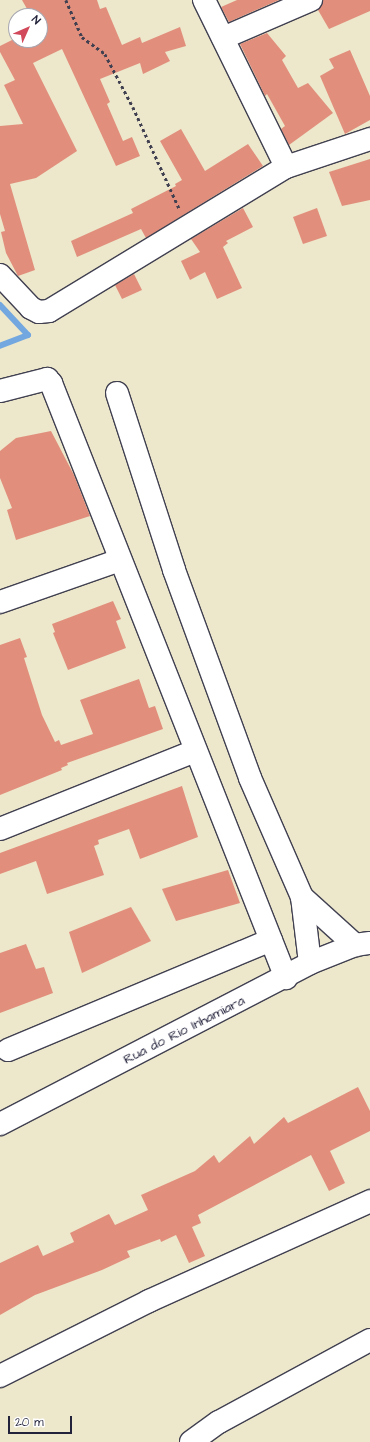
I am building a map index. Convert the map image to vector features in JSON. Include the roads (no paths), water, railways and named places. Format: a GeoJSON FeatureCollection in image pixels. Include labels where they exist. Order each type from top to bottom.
{"type":"FeatureCollection","features":[{"type":"Feature","properties":{"kind":"street"},"geometry":{"type":"LineString","coordinates":[[204,0],[224,38],[286,167]]}},
{"type":"Feature","properties":{"kind":"street"},"geometry":{"type":"LineString","coordinates":[[224,38],[311,0]]}},
{"type":"Feature","properties":{"kind":"street"},"geometry":{"type":"LineString","coordinates":[[0,276],[30,308],[39,312],[49,311],[286,167],[370,139]]}},
{"type":"Feature","properties":{"kind":"street"},"geometry":{"type":"LineString","coordinates":[[0,391],[49,380],[286,978]]}},
{"type":"Feature","properties":{"kind":"street"},"geometry":{"type":"LineString","coordinates":[[117,393],[174,570],[250,778],[302,897],[310,963]]}},
{"type":"Feature","properties":{"kind":"street"},"geometry":{"type":"LineString","coordinates":[[0,602],[120,560]]}},
{"type":"Feature","properties":{"kind":"street"},"geometry":{"type":"LineString","coordinates":[[0,829],[195,750]]}},
{"type":"Feature","properties":{"kind":"street"},"geometry":{"type":"LineString","coordinates":[[302,897],[362,944]]}},
{"type":"Feature","properties":{"kind":"street"},"geometry":{"type":"LineString","coordinates":[[8,1050],[271,940]]}},
{"type":"Feature","properties":{"kind":"street","name":"Rua do Rio Inhamiara"},"geometry":{"type":"LineString","coordinates":[[0,1124],[286,978],[310,963],[362,944]]}},
{"type":"Feature","properties":{"kind":"street"},"geometry":{"type":"LineString","coordinates":[[0,1376],[149,1301],[370,1201]]}},
{"type":"Feature","properties":{"kind":"street"},"geometry":{"type":"LineString","coordinates":[[191,1442],[220,1422],[370,1340]]}},
{"type":"Feature","properties":{"kind":"waterway"},"geometry":{"type":"LineString","coordinates":[[0,305],[28,335],[0,346]]}}]}
